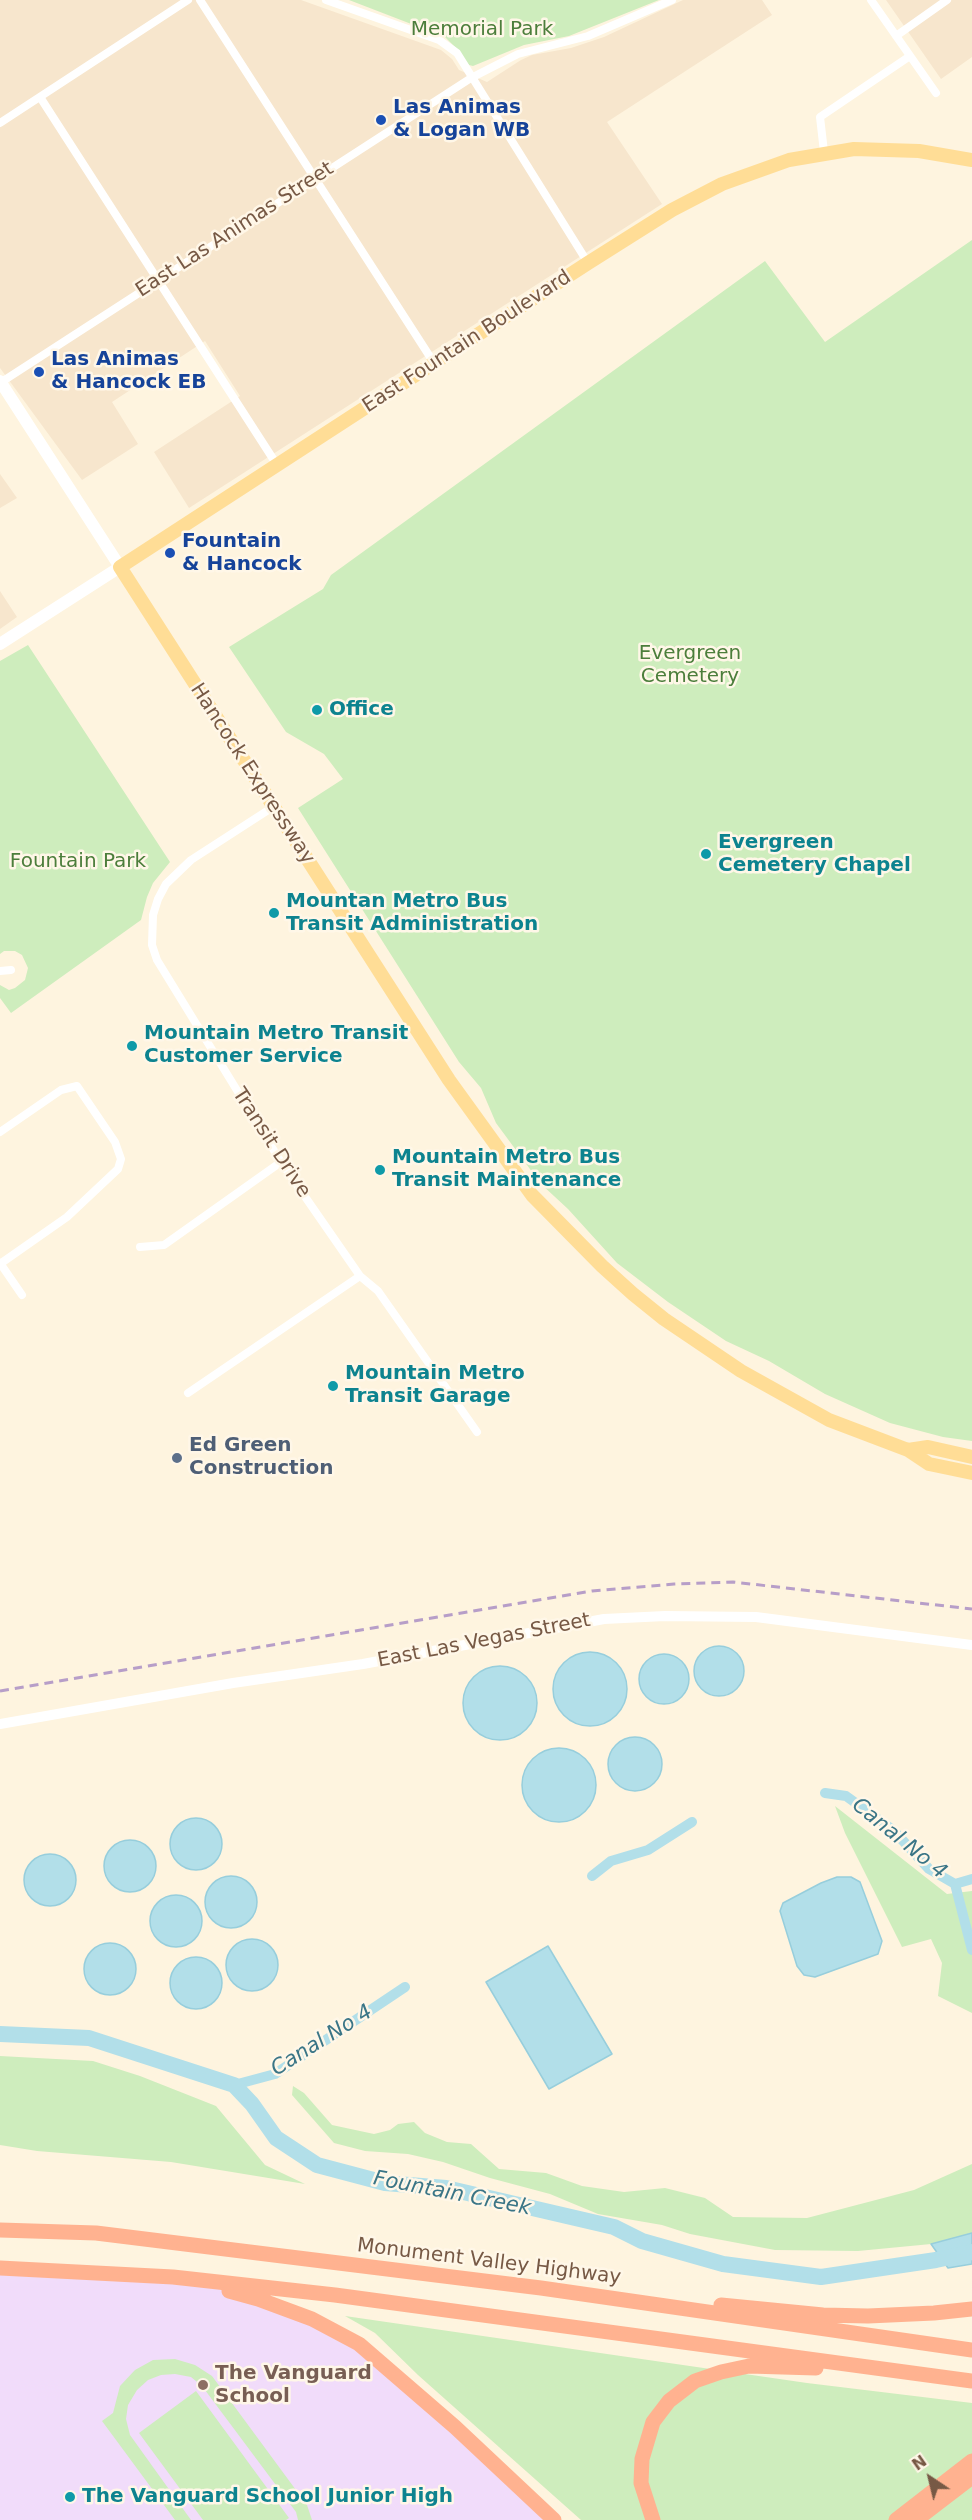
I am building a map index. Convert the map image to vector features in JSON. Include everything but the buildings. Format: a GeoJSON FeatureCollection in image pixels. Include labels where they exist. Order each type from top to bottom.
{"type":"FeatureCollection","features":[{"type":"Feature","properties":{"kind":"highway","name":"Monument Valley Highway"},"geometry":{"type":"LineString","coordinates":[[0,2230],[96,2233],[577,2294],[972,2350]]}},
{"type":"Feature","properties":{"kind":"highway"},"geometry":{"type":"LineString","coordinates":[[0,2268],[173,2277],[335,2295],[972,2381]]}},
{"type":"Feature","properties":{"kind":"highway"},"geometry":{"type":"LineString","coordinates":[[173,2277],[258,2299],[312,2319],[359,2344],[455,2427],[554,2520]]}},
{"type":"Feature","properties":{"kind":"highway"},"geometry":{"type":"LineString","coordinates":[[577,2294],[834,2315],[894,2316],[972,2309]]}},
{"type":"Feature","properties":{"kind":"highway"},"geometry":{"type":"LineString","coordinates":[[653,2520],[641,2483],[642,2460],[647,2438],[661,2410],[676,2394],[695,2381],[749,2366],[914,2373]]}},
{"type":"Feature","properties":{"kind":"highway"},"geometry":{"type":"LineString","coordinates":[[896,2520],[972,2461]]}},
{"type":"Feature","properties":{"kind":"highway"},"geometry":{"type":"LineString","coordinates":[[916,2520],[972,2477]]}},
{"type":"Feature","properties":{"kind":"main road","name":"East Fountain Boulevard"},"geometry":{"type":"LineString","coordinates":[[0,644],[588,263],[672,210],[722,184],[789,160],[824,152],[854,149],[892,148],[972,160]]}},
{"type":"Feature","properties":{"kind":"main road"},"geometry":{"type":"LineString","coordinates":[[0,382],[120,567]]}},
{"type":"Feature","properties":{"kind":"main road","name":"Hancock Expressway"},"geometry":{"type":"LineString","coordinates":[[120,567],[475,1119],[532,1195],[602,1266],[664,1319],[741,1371],[829,1420],[908,1450],[929,1464],[972,1473]]}},
{"type":"Feature","properties":{"kind":"main road","name":"Hancock Expressway"},"geometry":{"type":"LineString","coordinates":[[908,1450],[928,1448],[972,1457]]}},
{"type":"Feature","properties":{"kind":"street"},"geometry":{"type":"LineString","coordinates":[[0,123],[188,0]]}},
{"type":"Feature","properties":{"kind":"street"},"geometry":{"type":"LineString","coordinates":[[200,0],[434,363]]}},
{"type":"Feature","properties":{"kind":"street"},"geometry":{"type":"LineString","coordinates":[[326,0],[448,45],[457,54],[588,263]]}},
{"type":"Feature","properties":{"kind":"street","name":"East Las Animas Street"},"geometry":{"type":"LineString","coordinates":[[0,382],[471,78],[518,54],[588,36],[672,0]]}},
{"type":"Feature","properties":{"kind":"street"},"geometry":{"type":"LineString","coordinates":[[871,0],[936,93]]}},
{"type":"Feature","properties":{"kind":"street"},"geometry":{"type":"LineString","coordinates":[[896,36],[947,0]]}},
{"type":"Feature","properties":{"kind":"street"},"geometry":{"type":"LineString","coordinates":[[824,152],[820,117],[910,56]]}},
{"type":"Feature","properties":{"kind":"street"},"geometry":{"type":"LineString","coordinates":[[40,97],[277,465]]}},
{"type":"Feature","properties":{"kind":"street","name":"Transit Drive"},"geometry":{"type":"LineString","coordinates":[[273,807],[178,871],[166,884],[158,899],[151,930],[153,945],[165,975],[281,1162],[360,1275],[378,1291],[477,1432]]}},
{"type":"Feature","properties":{"kind":"street"},"geometry":{"type":"LineString","coordinates":[[0,970],[11,970]]}},
{"type":"Feature","properties":{"kind":"street"},"geometry":{"type":"LineString","coordinates":[[0,1132],[61,1090],[76,1086],[115,1142],[121,1159],[118,1169],[67,1217],[0,1263],[22,1295]]}},
{"type":"Feature","properties":{"kind":"street"},"geometry":{"type":"LineString","coordinates":[[140,1247],[164,1245],[281,1162]]}},
{"type":"Feature","properties":{"kind":"street"},"geometry":{"type":"LineString","coordinates":[[188,1393],[360,1275]]}},
{"type":"Feature","properties":{"kind":"street","name":"East Las Vegas Street"},"geometry":{"type":"LineString","coordinates":[[0,1724],[233,1683],[363,1664],[604,1619],[664,1616],[756,1617],[972,1645]]}},
{"type":"Feature","properties":{"kind":"shaded area"},"geometry":{"type":"Polygon","coordinates":[[[0,0],[301,0],[441,50],[452,59],[459,70],[487,82],[532,55],[571,48],[604,37],[683,0],[762,0],[772,15],[607,122],[662,204],[189,508],[154,452],[240,396],[205,341],[112,402],[138,444],[82,480],[0,368],[0,0]]]}},
{"type":"Feature","properties":{"kind":"shaded area"},"geometry":{"type":"Polygon","coordinates":[[[886,0],[972,0],[972,57],[941,79],[886,0]]]}},
{"type":"Feature","properties":{"kind":"shaded area"},"geometry":{"type":"Polygon","coordinates":[[[0,474],[17,498],[0,508],[0,474]]]}},
{"type":"Feature","properties":{"kind":"shaded area"},"geometry":{"type":"Polygon","coordinates":[[[0,591],[17,617],[0,629],[0,591]]]}},
{"type":"Feature","properties":{"kind":"shaded area","name":"The Vanguard School"},"geometry":{"type":"Polygon","coordinates":[[[0,2268],[173,2277],[258,2299],[359,2344],[554,2520],[0,2520],[0,2268]]]}},
{"type":"Feature","properties":{"kind":"green space","name":"Memorial Park"},"geometry":{"type":"Polygon","coordinates":[[[349,0],[659,0],[569,36],[524,45],[473,66],[469,65],[445,37],[349,0]]]}},
{"type":"Feature","properties":{"kind":"green space","name":"Evergreen Cemetery"},"geometry":{"type":"Polygon","coordinates":[[[972,240],[972,1441],[943,1437],[890,1423],[825,1394],[769,1361],[726,1341],[668,1302],[617,1263],[568,1209],[541,1184],[496,1123],[481,1088],[459,1062],[298,808],[343,779],[324,754],[286,732],[229,647],[323,589],[331,575],[765,261],[825,342],[972,240]]]}},
{"type":"Feature","properties":{"kind":"green space","name":"Fountain Park"},"geometry":{"type":"Polygon","coordinates":[[[28,645],[170,862],[153,883],[141,920],[11,1013],[0,998],[0,985],[9,990],[15,988],[25,980],[28,968],[22,955],[15,951],[4,951],[0,954],[0,661],[28,645]]]}},
{"type":"Feature","properties":{"kind":"green space"},"geometry":{"type":"Polygon","coordinates":[[[835,1806],[947,1894],[972,1891],[972,2013],[938,1996],[942,1963],[931,1939],[902,1947],[845,1833],[835,1806]]]}},
{"type":"Feature","properties":{"kind":"green space"},"geometry":{"type":"Polygon","coordinates":[[[0,2056],[93,2061],[140,2076],[216,2106],[265,2165],[305,2184],[171,2162],[37,2151],[0,2145],[0,2056]]]}},
{"type":"Feature","properties":{"kind":"green space"},"geometry":{"type":"Polygon","coordinates":[[[293,2086],[304,2093],[332,2125],[374,2134],[390,2130],[398,2124],[414,2122],[425,2133],[447,2142],[471,2144],[499,2169],[546,2173],[582,2186],[624,2192],[665,2188],[705,2198],[733,2217],[807,2218],[914,2190],[972,2164],[972,2235],[952,2242],[858,2251],[775,2250],[690,2234],[662,2225],[598,2214],[550,2194],[490,2178],[443,2162],[408,2154],[365,2151],[334,2143],[292,2095],[293,2086]]]}},
{"type":"Feature","properties":{"kind":"green space"},"geometry":{"type":"Polygon","coordinates":[[[345,2316],[807,2383],[972,2403],[972,2520],[581,2520],[418,2375],[375,2333],[345,2316]]]}},
{"type":"Feature","properties":{"kind":"green space"},"geometry":{"type":"Polygon","coordinates":[[[175,2359],[195,2365],[212,2376],[307,2505],[312,2520],[298,2520],[296,2512],[202,2386],[191,2377],[175,2374],[161,2375],[148,2380],[137,2390],[128,2405],[126,2419],[130,2435],[191,2520],[175,2520],[102,2421],[113,2413],[120,2386],[135,2370],[153,2360],[175,2359]]]}},
{"type":"Feature","properties":{"kind":"green space"},"geometry":{"type":"Polygon","coordinates":[[[196,2391],[289,2518],[286,2520],[203,2520],[139,2433],[196,2391]]]}},
{"type":"Feature","properties":{"kind":"water"},"geometry":{"type":"Polygon","coordinates":[[[714,1646],[724,1646],[737,1653],[744,1666],[744,1676],[737,1689],[724,1696],[714,1696],[705,1692],[698,1685],[694,1676],[694,1666],[698,1657],[705,1650],[714,1646]]]}},
{"type":"Feature","properties":{"kind":"water"},"geometry":{"type":"Polygon","coordinates":[[[590,1652],[604,1655],[616,1663],[624,1675],[627,1689],[624,1703],[616,1715],[604,1723],[590,1726],[576,1723],[564,1715],[556,1703],[553,1689],[556,1675],[564,1663],[576,1655],[590,1652]]]}},
{"type":"Feature","properties":{"kind":"water"},"geometry":{"type":"Polygon","coordinates":[[[659,1654],[669,1654],[682,1661],[689,1674],[689,1684],[682,1697],[669,1704],[659,1704],[650,1700],[643,1693],[639,1684],[639,1674],[643,1665],[650,1658],[659,1654]]]}},
{"type":"Feature","properties":{"kind":"water"},"geometry":{"type":"Polygon","coordinates":[[[500,1666],[514,1669],[526,1677],[534,1689],[537,1703],[534,1717],[526,1729],[514,1737],[500,1740],[486,1737],[474,1729],[466,1717],[463,1703],[466,1689],[474,1677],[486,1669],[500,1666]]]}},
{"type":"Feature","properties":{"kind":"water"},"geometry":{"type":"Polygon","coordinates":[[[635,1737],[645,1739],[654,1745],[660,1754],[662,1764],[660,1774],[654,1783],[645,1789],[635,1791],[625,1789],[616,1783],[610,1774],[608,1764],[610,1754],[616,1745],[625,1739],[635,1737]]]}},
{"type":"Feature","properties":{"kind":"water"},"geometry":{"type":"Polygon","coordinates":[[[559,1748],[573,1751],[585,1759],[593,1771],[596,1785],[593,1799],[585,1811],[573,1819],[559,1822],[545,1819],[533,1811],[525,1799],[522,1785],[525,1771],[533,1759],[545,1751],[559,1748]]]}},
{"type":"Feature","properties":{"kind":"water"},"geometry":{"type":"Polygon","coordinates":[[[196,1818],[210,1822],[218,1830],[222,1844],[218,1858],[210,1866],[196,1870],[182,1866],[174,1858],[170,1844],[174,1830],[182,1822],[196,1818]]]}},
{"type":"Feature","properties":{"kind":"water"},"geometry":{"type":"Polygon","coordinates":[[[130,1840],[144,1844],[152,1852],[156,1866],[152,1880],[144,1888],[130,1892],[116,1888],[108,1880],[104,1866],[108,1852],[116,1844],[130,1840]]]}},
{"type":"Feature","properties":{"kind":"water"},"geometry":{"type":"Polygon","coordinates":[[[50,1854],[64,1858],[72,1866],[76,1880],[72,1894],[64,1902],[50,1906],[36,1902],[28,1894],[24,1880],[28,1866],[36,1858],[50,1854]]]}},
{"type":"Feature","properties":{"kind":"water"},"geometry":{"type":"Polygon","coordinates":[[[231,1876],[245,1880],[253,1888],[257,1902],[253,1916],[245,1924],[231,1928],[217,1924],[209,1916],[205,1902],[209,1888],[217,1880],[231,1876]]]}},
{"type":"Feature","properties":{"kind":"water"},"geometry":{"type":"Polygon","coordinates":[[[837,1877],[851,1877],[860,1882],[882,1941],[878,1954],[815,1977],[804,1975],[797,1966],[780,1911],[783,1903],[837,1877]]]}},
{"type":"Feature","properties":{"kind":"water"},"geometry":{"type":"Polygon","coordinates":[[[176,1895],[190,1899],[198,1907],[202,1921],[198,1935],[190,1943],[176,1947],[162,1943],[154,1935],[150,1921],[154,1907],[162,1899],[176,1895]]]}},
{"type":"Feature","properties":{"kind":"water"},"geometry":{"type":"Polygon","coordinates":[[[252,1939],[266,1943],[274,1951],[278,1965],[274,1979],[266,1987],[252,1991],[238,1987],[230,1979],[226,1965],[230,1951],[238,1943],[252,1939]]]}},
{"type":"Feature","properties":{"kind":"water"},"geometry":{"type":"Polygon","coordinates":[[[110,1943],[124,1947],[132,1955],[136,1969],[132,1983],[124,1991],[110,1995],[96,1991],[88,1983],[84,1969],[88,1955],[96,1947],[110,1943]]]}},
{"type":"Feature","properties":{"kind":"water"},"geometry":{"type":"Polygon","coordinates":[[[548,1946],[612,2054],[549,2089],[486,1982],[548,1946]]]}},
{"type":"Feature","properties":{"kind":"water"},"geometry":{"type":"Polygon","coordinates":[[[196,1957],[210,1961],[218,1969],[222,1983],[218,1997],[210,2005],[196,2009],[182,2005],[174,1997],[170,1983],[174,1969],[182,1961],[196,1957]]]}},
{"type":"Feature","properties":{"kind":"water"},"geometry":{"type":"Polygon","coordinates":[[[972,2233],[972,2264],[948,2268],[931,2244],[972,2233]]]}},
{"type":"Feature","properties":{"kind":"waterway","name":"Canal No 4"},"geometry":{"type":"LineString","coordinates":[[825,1793],[846,1796],[893,1830],[929,1869],[955,1884],[972,1879]]}},
{"type":"Feature","properties":{"kind":"waterway","name":"Canal No 4"},"geometry":{"type":"LineString","coordinates":[[592,1876],[611,1861],[648,1850],[692,1822]]}},
{"type":"Feature","properties":{"kind":"waterway"},"geometry":{"type":"LineString","coordinates":[[955,1884],[972,1950]]}},
{"type":"Feature","properties":{"kind":"waterway","name":"Canal No 4"},"geometry":{"type":"LineString","coordinates":[[234,2085],[275,2074],[405,1987]]}},
{"type":"Feature","properties":{"kind":"waterway","name":"Fountain Creek"},"geometry":{"type":"LineString","coordinates":[[0,2034],[89,2038],[234,2085],[252,2104],[276,2138],[317,2165],[385,2183],[446,2188],[614,2227],[642,2241],[723,2264],[821,2277],[936,2260],[972,2252]]}},
{"type":"Feature","properties":{"kind":"railway"},"geometry":{"type":"LineString","coordinates":[[0,1691],[592,1591],[674,1584],[733,1582],[972,1609]]}},
{"type":"Feature","properties":{"kind":"place","name":"Las Animas & Logan WB"},"geometry":{"type":"Point","coordinates":[381,120]}},
{"type":"Feature","properties":{"kind":"place","name":"Las Animas & Hancock EB"},"geometry":{"type":"Point","coordinates":[39,372]}},
{"type":"Feature","properties":{"kind":"place","name":"Fountain & Hancock"},"geometry":{"type":"Point","coordinates":[170,553]}},
{"type":"Feature","properties":{"kind":"place","name":"Office"},"geometry":{"type":"Point","coordinates":[317,710]}},
{"type":"Feature","properties":{"kind":"place","name":"Evergreen Cemetery Chapel"},"geometry":{"type":"Point","coordinates":[706,854]}},
{"type":"Feature","properties":{"kind":"place","name":"Mountan Metro Bus Transit Administration"},"geometry":{"type":"Point","coordinates":[274,913]}},
{"type":"Feature","properties":{"kind":"place","name":"Mountain Metro Transit Customer Service"},"geometry":{"type":"Point","coordinates":[132,1046]}},
{"type":"Feature","properties":{"kind":"place","name":"Mountain Metro Bus Transit Maintenance"},"geometry":{"type":"Point","coordinates":[380,1170]}},
{"type":"Feature","properties":{"kind":"place","name":"Mountain Metro Transit Garage"},"geometry":{"type":"Point","coordinates":[333,1386]}},
{"type":"Feature","properties":{"kind":"place","name":"Ed Green Construction"},"geometry":{"type":"Point","coordinates":[177,1458]}},
{"type":"Feature","properties":{"kind":"place","name":"The Vanguard School"},"geometry":{"type":"Point","coordinates":[203,2385]}},
{"type":"Feature","properties":{"kind":"place","name":"The Vanguard School Junior High"},"geometry":{"type":"Point","coordinates":[70,2497]}}]}
